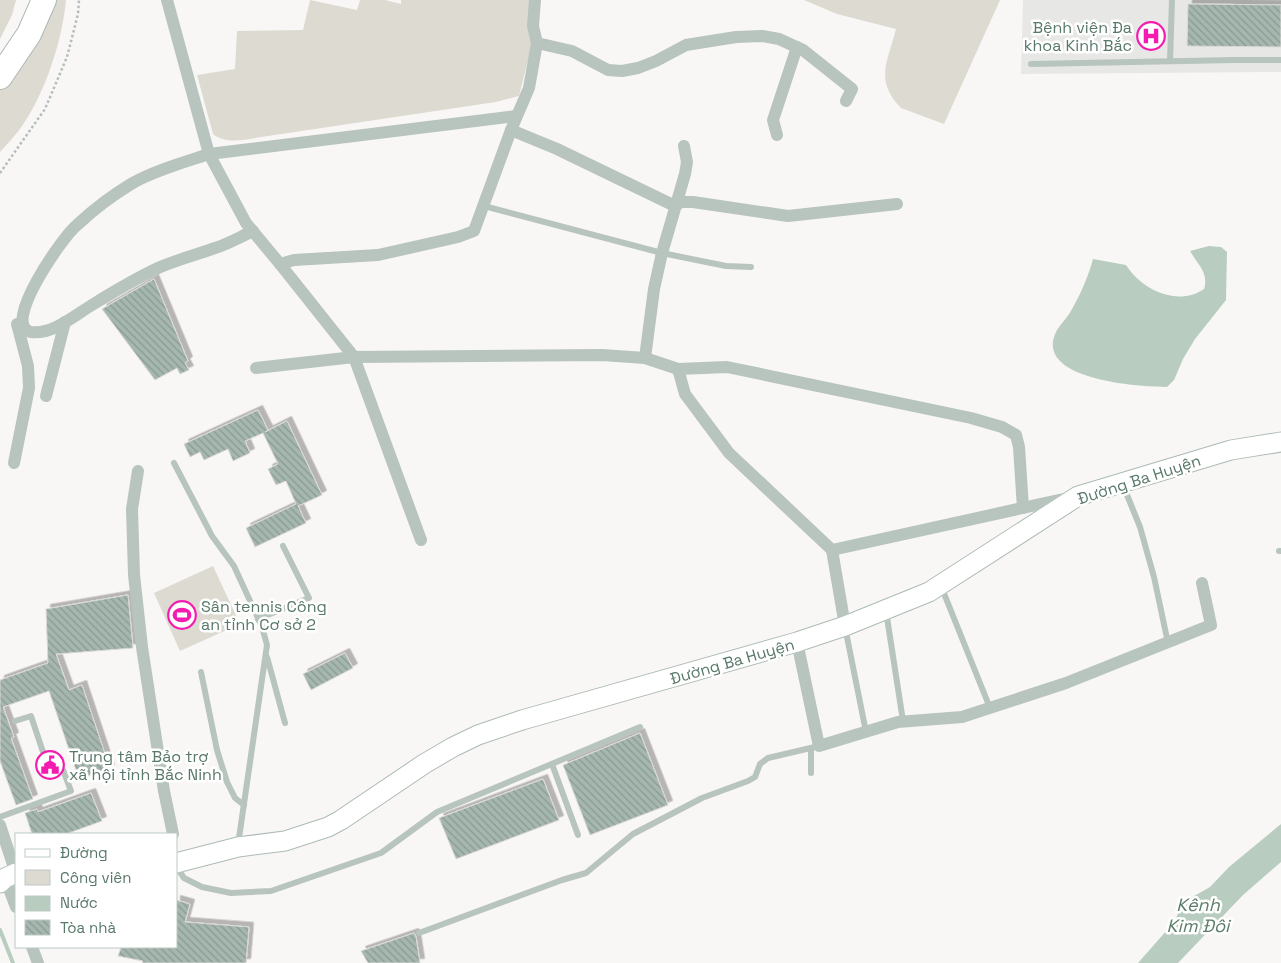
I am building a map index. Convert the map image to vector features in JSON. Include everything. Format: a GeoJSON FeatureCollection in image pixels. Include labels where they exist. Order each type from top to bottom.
{"type":"FeatureCollection","features":[{"type":"Feature","properties":{"kind":"highway"},"geometry":{"type":"LineString","coordinates":[[0,54],[15,29],[26,0]]}},
{"type":"Feature","properties":{"kind":"highway"},"geometry":{"type":"LineString","coordinates":[[0,77],[29,34],[44,0]]}},
{"type":"Feature","properties":{"kind":"street"},"geometry":{"type":"LineString","coordinates":[[167,0],[209,154],[246,223],[354,357],[422,540]]}},
{"type":"Feature","properties":{"kind":"street"},"geometry":{"type":"LineString","coordinates":[[280,264],[294,260],[378,254],[458,237],[474,231],[516,116],[529,88],[537,43],[534,26],[535,0]]}},
{"type":"Feature","properties":{"kind":"street"},"geometry":{"type":"LineString","coordinates":[[537,43],[572,51],[608,70],[622,71],[638,68],[656,61],[686,45],[762,36],[779,39],[803,50],[852,89],[846,101]]}},
{"type":"Feature","properties":{"kind":"street"},"geometry":{"type":"LineString","coordinates":[[777,135],[773,120],[797,47]]}},
{"type":"Feature","properties":{"kind":"street"},"geometry":{"type":"LineString","coordinates":[[14,463],[29,388],[28,366],[17,324],[16,311],[26,286],[55,248],[76,225],[132,184],[209,154],[516,116]]}},
{"type":"Feature","properties":{"kind":"street"},"geometry":{"type":"LineString","coordinates":[[511,130],[557,149],[675,206]]}},
{"type":"Feature","properties":{"kind":"street"},"geometry":{"type":"LineString","coordinates":[[645,358],[654,289],[662,253],[685,174],[687,162],[684,146]]}},
{"type":"Feature","properties":{"kind":"street"},"geometry":{"type":"LineString","coordinates":[[675,206],[681,202],[693,202],[788,216],[897,204]]}},
{"type":"Feature","properties":{"kind":"street"},"geometry":{"type":"LineString","coordinates":[[17,324],[27,332],[37,333],[57,326],[130,282],[159,267],[217,248],[252,231]]}},
{"type":"Feature","properties":{"kind":"street"},"geometry":{"type":"LineString","coordinates":[[46,396],[65,322]]}},
{"type":"Feature","properties":{"kind":"street"},"geometry":{"type":"LineString","coordinates":[[256,368],[354,357],[602,355],[645,358],[678,368],[727,366],[972,418],[1002,427],[1016,435],[1019,447],[1023,508]]}},
{"type":"Feature","properties":{"kind":"street"},"geometry":{"type":"LineString","coordinates":[[678,368],[685,394],[729,453],[832,550],[845,626]]}},
{"type":"Feature","properties":{"kind":"street","name":"Đường Ba Huyện"},"geometry":{"type":"LineString","coordinates":[[178,859],[238,846],[285,841],[328,827],[438,755],[478,735],[522,720],[797,642],[845,626],[930,592],[1078,496],[1232,450],[1281,442]]}},
{"type":"Feature","properties":{"kind":"street"},"geometry":{"type":"LineString","coordinates":[[138,471],[132,509],[134,575],[142,647],[173,833]]}},
{"type":"Feature","properties":{"kind":"street"},"geometry":{"type":"LineString","coordinates":[[832,550],[1078,496]]}},
{"type":"Feature","properties":{"kind":"street"},"geometry":{"type":"LineString","coordinates":[[797,642],[815,747],[898,722],[962,717],[1066,683],[1211,625],[1202,583]]}},
{"type":"Feature","properties":{"kind":"street"},"geometry":{"type":"LineString","coordinates":[[0,825],[15,903]]}},
{"type":"Feature","properties":{"kind":"street"},"geometry":{"type":"LineString","coordinates":[[32,948],[38,963]]}},
{"type":"Feature","properties":{"kind":"lane"},"geometry":{"type":"LineString","coordinates":[[1170,61],[1172,0]]}},
{"type":"Feature","properties":{"kind":"lane"},"geometry":{"type":"LineString","coordinates":[[1031,64],[1281,60]]}},
{"type":"Feature","properties":{"kind":"lane"},"geometry":{"type":"LineString","coordinates":[[484,206],[662,253],[726,266],[751,267]]}},
{"type":"Feature","properties":{"kind":"lane"},"geometry":{"type":"LineString","coordinates":[[174,463],[212,536],[234,566],[258,619],[267,645],[238,846]]}},
{"type":"Feature","properties":{"kind":"lane"},"geometry":{"type":"LineString","coordinates":[[1122,482],[1140,526],[1154,577],[1168,643]]}},
{"type":"Feature","properties":{"kind":"lane"},"geometry":{"type":"LineString","coordinates":[[258,619],[309,598],[283,546]]}},
{"type":"Feature","properties":{"kind":"lane"},"geometry":{"type":"LineString","coordinates":[[940,585],[990,708]]}},
{"type":"Feature","properties":{"kind":"lane"},"geometry":{"type":"LineString","coordinates":[[886,609],[903,721]]}},
{"type":"Feature","properties":{"kind":"lane"},"geometry":{"type":"LineString","coordinates":[[845,626],[866,732]]}},
{"type":"Feature","properties":{"kind":"lane"},"geometry":{"type":"LineString","coordinates":[[266,653],[286,723]]}},
{"type":"Feature","properties":{"kind":"lane"},"geometry":{"type":"LineString","coordinates":[[202,672],[217,750],[227,782],[235,798],[244,805]]}},
{"type":"Feature","properties":{"kind":"lane"},"geometry":{"type":"LineString","coordinates":[[0,817],[71,790],[63,770],[50,774],[31,716],[15,721]]}},
{"type":"Feature","properties":{"kind":"lane"},"geometry":{"type":"LineString","coordinates":[[178,863],[184,878],[202,887],[231,893],[272,892],[380,853],[437,812],[640,727]]}},
{"type":"Feature","properties":{"kind":"lane"},"geometry":{"type":"LineString","coordinates":[[419,933],[562,880],[586,873],[639,830],[702,798],[755,777],[760,764],[768,758],[815,747],[812,773]]}},
{"type":"Feature","properties":{"kind":"lane"},"geometry":{"type":"LineString","coordinates":[[552,764],[578,835]]}},
{"type":"Feature","properties":{"kind":"path"},"geometry":{"type":"LineString","coordinates":[[0,173],[45,109],[66,56],[78,14],[79,0]]}},
{"type":"Feature","properties":{"kind":"shaded area","name":"Bệnh viện Đa khoa Kinh Bắc"},"geometry":{"type":"Polygon","coordinates":[[[1023,0],[1281,0],[1281,72],[1021,74],[1023,0]]]}},
{"type":"Feature","properties":{"kind":"green space"},"geometry":{"type":"Polygon","coordinates":[[[0,0],[16,0],[12,15],[0,39],[0,0]]]}},
{"type":"Feature","properties":{"kind":"green space"},"geometry":{"type":"Polygon","coordinates":[[[50,0],[66,0],[61,33],[51,67],[29,115],[18,132],[0,152],[0,90],[10,79],[50,0]]]}},
{"type":"Feature","properties":{"kind":"green space"},"geometry":{"type":"Polygon","coordinates":[[[310,0],[357,10],[360,0],[385,0],[401,4],[401,0],[530,0],[532,44],[519,96],[496,102],[247,139],[225,140],[213,134],[197,75],[235,69],[237,31],[303,30],[310,0]]]}},
{"type":"Feature","properties":{"kind":"green space"},"geometry":{"type":"Polygon","coordinates":[[[804,0],[1000,0],[944,124],[901,108],[893,98],[885,79],[885,70],[896,29],[837,14],[804,0]]]}},
{"type":"Feature","properties":{"kind":"green space"},"geometry":{"type":"Polygon","coordinates":[[[213,566],[240,624],[180,651],[154,593],[213,566]]]}},
{"type":"Feature","properties":{"kind":"water"},"geometry":{"type":"Polygon","coordinates":[[[1209,246],[1221,247],[1227,252],[1226,300],[1195,339],[1183,359],[1174,380],[1167,387],[1118,383],[1098,379],[1080,373],[1065,365],[1055,354],[1054,336],[1070,313],[1087,279],[1093,259],[1126,265],[1141,282],[1151,288],[1172,296],[1183,296],[1194,294],[1204,289],[1204,274],[1190,251],[1209,246]]]}},
{"type":"Feature","properties":{"kind":"water","name":"Kênh Kim Đôi"},"geometry":{"type":"Polygon","coordinates":[[[1281,824],[1281,862],[1243,895],[1178,963],[1138,963],[1175,921],[1182,903],[1210,887],[1229,867],[1281,824]]]}},
{"type":"Feature","properties":{"kind":"building"},"geometry":{"type":"Polygon","coordinates":[[[1188,4],[1281,5],[1281,47],[1187,46],[1188,4]]]}},
{"type":"Feature","properties":{"kind":"building"},"geometry":{"type":"Polygon","coordinates":[[[154,279],[188,361],[185,363],[189,370],[180,374],[177,368],[155,380],[102,309],[154,279]]]}},
{"type":"Feature","properties":{"kind":"building"},"geometry":{"type":"Polygon","coordinates":[[[258,410],[268,430],[265,432],[287,421],[322,495],[298,506],[306,523],[255,547],[246,528],[296,504],[286,481],[276,485],[268,469],[278,464],[263,433],[245,441],[250,453],[233,461],[228,449],[204,460],[200,452],[190,457],[184,444],[258,410]]]}},
{"type":"Feature","properties":{"kind":"building"},"geometry":{"type":"Polygon","coordinates":[[[128,595],[133,648],[56,654],[69,690],[82,685],[110,769],[79,779],[49,691],[3,707],[14,737],[11,738],[33,799],[16,805],[0,761],[0,680],[48,663],[46,609],[128,595]]]}},
{"type":"Feature","properties":{"kind":"building"},"geometry":{"type":"Polygon","coordinates":[[[345,653],[353,668],[311,690],[303,674],[345,653]]]}},
{"type":"Feature","properties":{"kind":"building"},"geometry":{"type":"Polygon","coordinates":[[[640,733],[668,805],[590,835],[563,765],[640,733]]]}},
{"type":"Feature","properties":{"kind":"building"},"geometry":{"type":"Polygon","coordinates":[[[543,779],[559,820],[456,859],[439,818],[543,779]]]}},
{"type":"Feature","properties":{"kind":"building"},"geometry":{"type":"Polygon","coordinates":[[[91,793],[102,821],[69,833],[32,833],[25,813],[37,809],[38,812],[91,793]]]}},
{"type":"Feature","properties":{"kind":"building"},"geometry":{"type":"Polygon","coordinates":[[[178,901],[190,904],[185,922],[249,927],[246,963],[142,963],[143,961],[118,956],[121,948],[178,948],[178,901]]]}},
{"type":"Feature","properties":{"kind":"building"},"geometry":{"type":"Polygon","coordinates":[[[414,933],[420,963],[368,963],[361,951],[414,933]]]}},
{"type":"Feature","properties":{"kind":"waterway"},"geometry":{"type":"LineString","coordinates":[[0,930],[13,963]]}},
{"type":"Feature","properties":{"kind":"place","name":"Bệnh viện Đa khoa Kinh Bắc"},"geometry":{"type":"Point","coordinates":[1151,36]}},
{"type":"Feature","properties":{"kind":"place","name":"Sân tennis Công an tỉnh Cơ sở 2"},"geometry":{"type":"Point","coordinates":[182,615]}},
{"type":"Feature","properties":{"kind":"place","name":"Trung tâm Bảo trợ xã hội tỉnh Bắc Ninh"},"geometry":{"type":"Point","coordinates":[50,765]}}]}
